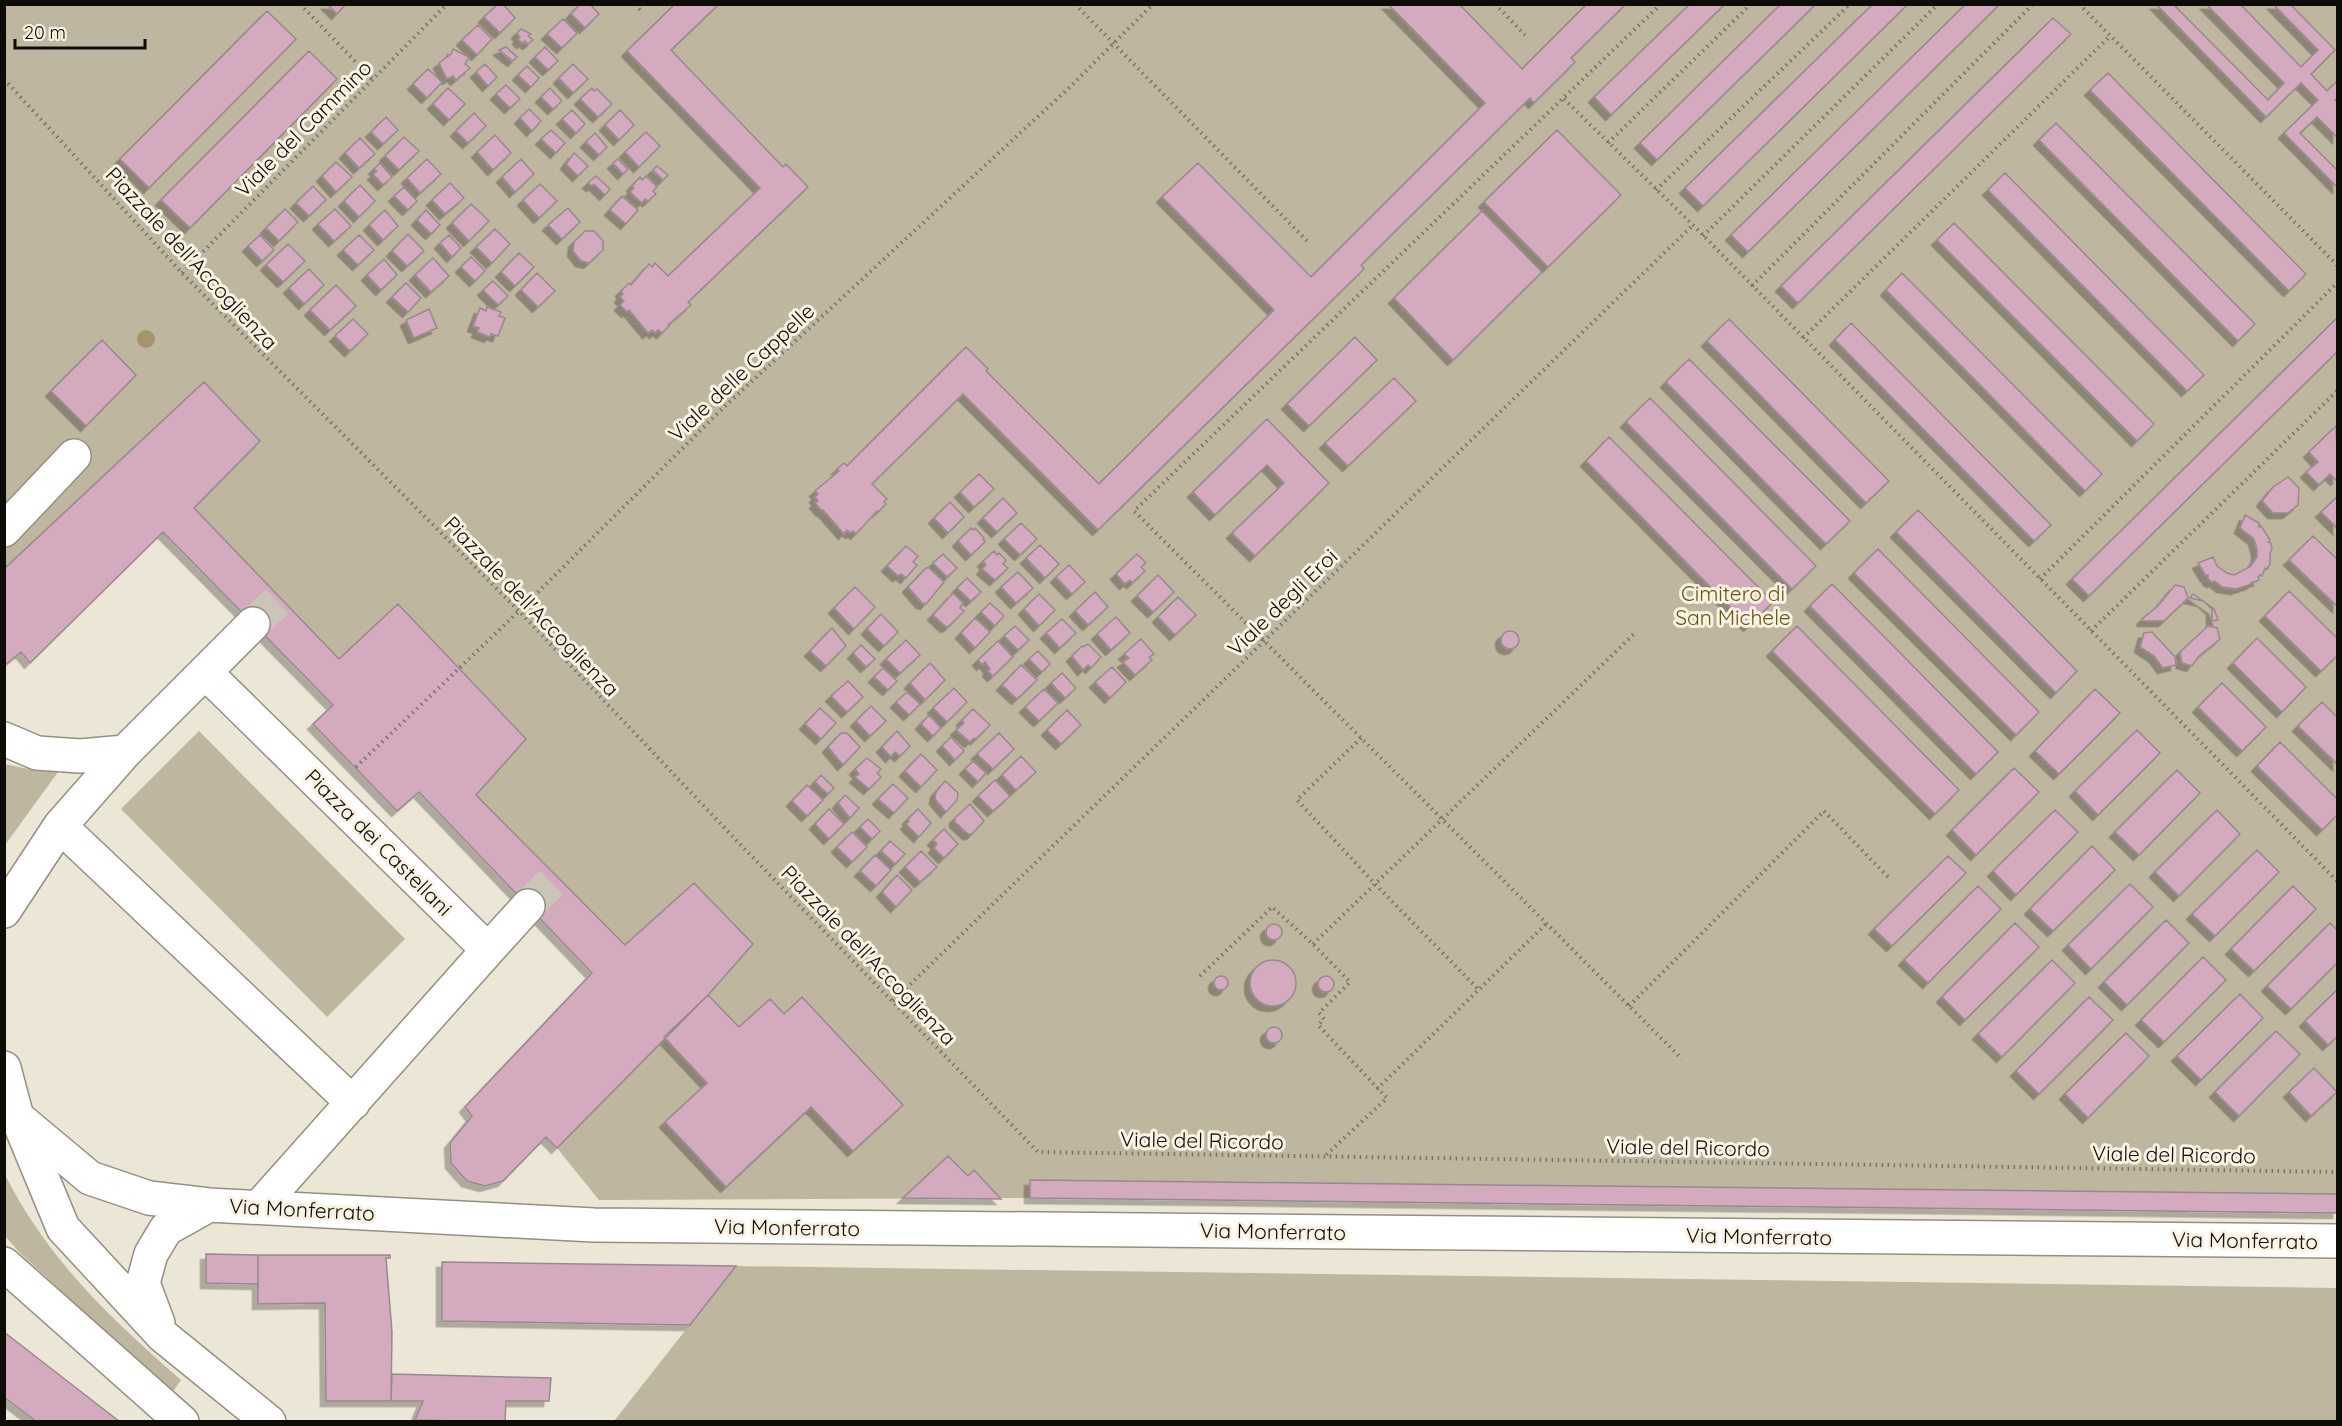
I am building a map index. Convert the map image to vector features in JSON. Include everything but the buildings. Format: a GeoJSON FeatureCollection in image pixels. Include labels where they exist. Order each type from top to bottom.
{"type":"FeatureCollection","features":[{"type":"Feature","properties":{"kind":"street"},"geometry":{"type":"LineString","coordinates":[[4,530],[74,456]]}},
{"type":"Feature","properties":{"kind":"street"},"geometry":{"type":"LineString","coordinates":[[4,911],[60,826],[125,752],[253,624]]}},
{"type":"Feature","properties":{"kind":"street","name":"Piazza dei Castellani"},"geometry":{"type":"LineString","coordinates":[[205,672],[488,950]]}},
{"type":"Feature","properties":{"kind":"street"},"geometry":{"type":"LineString","coordinates":[[4,740],[37,753],[80,756],[125,752]]}},
{"type":"Feature","properties":{"kind":"street"},"geometry":{"type":"LineString","coordinates":[[60,826],[353,1103]]}},
{"type":"Feature","properties":{"kind":"street"},"geometry":{"type":"LineString","coordinates":[[260,1206],[528,906]]}},
{"type":"Feature","properties":{"kind":"street"},"geometry":{"type":"LineString","coordinates":[[4,1068],[17,1117],[63,1228],[163,1336],[269,1422]]}},
{"type":"Feature","properties":{"kind":"street","name":"Via Monferrato"},"geometry":{"type":"LineString","coordinates":[[17,1117],[90,1178],[149,1198],[209,1205],[594,1225],[2337,1241]]}},
{"type":"Feature","properties":{"kind":"street","name":"Via Monferrato"},"geometry":{"type":"LineString","coordinates":[[163,1336],[143,1282],[151,1254],[166,1229],[209,1205]]}},
{"type":"Feature","properties":{"kind":"street"},"geometry":{"type":"LineString","coordinates":[[4,1264],[182,1422]]}},
{"type":"Feature","properties":{"kind":"path"},"geometry":{"type":"LineString","coordinates":[[300,4],[372,80]]}},
{"type":"Feature","properties":{"kind":"path","name":"Viale del Cammino"},"geometry":{"type":"LineString","coordinates":[[182,273],[447,4]]}},
{"type":"Feature","properties":{"kind":"path"},"geometry":{"type":"LineString","coordinates":[[635,4],[640,10]]}},
{"type":"Feature","properties":{"kind":"path"},"geometry":{"type":"LineString","coordinates":[[1075,4],[1309,243]]}},
{"type":"Feature","properties":{"kind":"path","name":"Viale delle Cappelle"},"geometry":{"type":"LineString","coordinates":[[356,768],[519,611],[723,408],[1071,86],[1153,4]]}},
{"type":"Feature","properties":{"kind":"path"},"geometry":{"type":"LineString","coordinates":[[1495,4],[1525,35]]}},
{"type":"Feature","properties":{"kind":"path"},"geometry":{"type":"LineString","coordinates":[[1661,4],[1134,511],[1682,1059]]}},
{"type":"Feature","properties":{"kind":"path"},"geometry":{"type":"LineString","coordinates":[[1608,143],[1750,4]]}},
{"type":"Feature","properties":{"kind":"path"},"geometry":{"type":"LineString","coordinates":[[1656,190],[1850,4]]}},
{"type":"Feature","properties":{"kind":"path"},"geometry":{"type":"LineString","coordinates":[[1703,237],[1938,4]]}},
{"type":"Feature","properties":{"kind":"path"},"geometry":{"type":"LineString","coordinates":[[1752,286],[2033,4]]}},
{"type":"Feature","properties":{"kind":"path"},"geometry":{"type":"LineString","coordinates":[[2079,4],[2337,266]]}},
{"type":"Feature","properties":{"kind":"path"},"geometry":{"type":"LineString","coordinates":[[1803,338],[2110,36]]}},
{"type":"Feature","properties":{"kind":"path","name":"Piazzale dell'Accoglienza"},"geometry":{"type":"LineString","coordinates":[[4,79],[182,273],[519,611],[736,840],[1038,1152]]}},
{"type":"Feature","properties":{"kind":"path"},"geometry":{"type":"LineString","coordinates":[[1563,99],[1693,225],[2337,882]]}},
{"type":"Feature","properties":{"kind":"path","name":"Viale degli Eroi"},"geometry":{"type":"LineString","coordinates":[[893,1001],[1693,225]]}},
{"type":"Feature","properties":{"kind":"path"},"geometry":{"type":"LineString","coordinates":[[2040,579],[2337,282]]}},
{"type":"Feature","properties":{"kind":"path"},"geometry":{"type":"LineString","coordinates":[[2091,632],[2337,390]]}},
{"type":"Feature","properties":{"kind":"path"},"geometry":{"type":"LineString","coordinates":[[1312,944],[1636,632]]}},
{"type":"Feature","properties":{"kind":"path"},"geometry":{"type":"LineString","coordinates":[[1361,738],[1297,800],[1479,990]]}},
{"type":"Feature","properties":{"kind":"path"},"geometry":{"type":"LineString","coordinates":[[1629,1006],[1824,811],[1890,879]]}},
{"type":"Feature","properties":{"kind":"path"},"geometry":{"type":"LineString","coordinates":[[1200,976],[1272,908],[1350,982],[1319,1013],[1324,1019],[1318,1025],[1387,1098],[1325,1157]]}},
{"type":"Feature","properties":{"kind":"path"},"geometry":{"type":"LineString","coordinates":[[1377,1089],[1546,924]]}},
{"type":"Feature","properties":{"kind":"path","name":"Viale del Ricordo"},"geometry":{"type":"LineString","coordinates":[[1038,1152],[2337,1172]]}},
{"type":"Feature","properties":{"kind":"green space","name":"Cimitero di San Michele"},"geometry":{"type":"Polygon","coordinates":[[[5,5],[2337,5],[2337,1213],[1030,1198],[599,1200],[557,1148],[753,944],[694,884],[625,945],[476,795],[525,739],[398,604],[339,659],[194,508],[260,441],[204,382],[5,569],[5,5]]]}},
{"type":"Feature","properties":{"kind":"green space"},"geometry":{"type":"Polygon","coordinates":[[[199,731],[405,939],[327,1017],[121,809],[199,731]]]}},
{"type":"Feature","properties":{"kind":"green space"},"geometry":{"type":"Polygon","coordinates":[[[5,764],[58,772],[5,845],[5,764]]]}},
{"type":"Feature","properties":{"kind":"green space"},"geometry":{"type":"Polygon","coordinates":[[[4,1173],[40,1233],[82,1286],[181,1380],[172,1393],[19,1252],[5,1236],[4,1173]]]}},
{"type":"Feature","properties":{"kind":"green space"},"geometry":{"type":"Polygon","coordinates":[[[736,1266],[2337,1288],[2337,1421],[614,1421],[736,1266]]]}},
{"type":"Feature","properties":{"kind":"tunnel"},"geometry":{"type":"LineString","coordinates":[[253,624],[281,598]]}},
{"type":"Feature","properties":{"kind":"tunnel"},"geometry":{"type":"LineString","coordinates":[[528,906],[557,877]]}}]}
